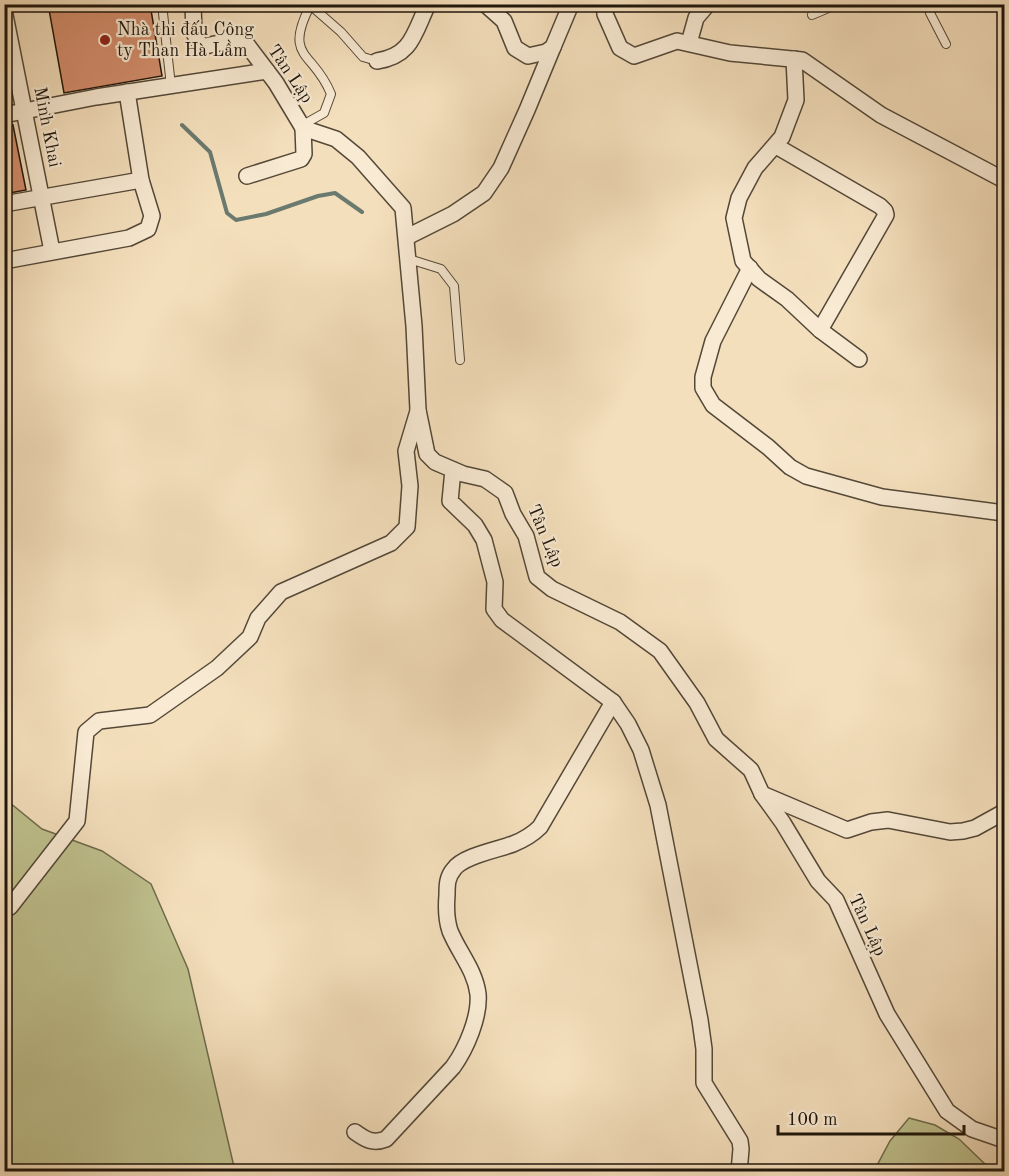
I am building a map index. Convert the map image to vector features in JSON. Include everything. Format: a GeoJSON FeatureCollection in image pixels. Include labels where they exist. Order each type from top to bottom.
{"type":"FeatureCollection","features":[{"type":"Feature","properties":{"kind":"street","name":"Tân Lập"},"geometry":{"type":"LineString","coordinates":[[193,4],[194,33],[201,46],[242,38],[267,71],[302,127],[336,139],[358,157],[403,208],[409,259],[418,410],[427,454],[435,462],[485,479],[505,493],[513,514],[526,536],[537,577],[552,589],[620,622],[660,651],[696,703],[716,739],[751,770],[762,794],[783,823],[818,881],[836,900],[887,1014],[947,1111],[972,1129],[1005,1140]]}},
{"type":"Feature","properties":{"kind":"street"},"geometry":{"type":"LineString","coordinates":[[377,61],[398,56],[406,49],[428,4]]}},
{"type":"Feature","properties":{"kind":"street"},"geometry":{"type":"LineString","coordinates":[[485,4],[504,21],[515,48],[528,56],[546,52],[553,47]]}},
{"type":"Feature","properties":{"kind":"street"},"geometry":{"type":"LineString","coordinates":[[407,237],[453,214],[484,193],[501,168],[571,4]]}},
{"type":"Feature","properties":{"kind":"street"},"geometry":{"type":"LineString","coordinates":[[689,43],[696,18],[708,4]]}},
{"type":"Feature","properties":{"kind":"street"},"geometry":{"type":"LineString","coordinates":[[607,8],[620,48],[634,56],[677,41],[730,53],[802,60],[881,116],[1005,180]]}},
{"type":"Feature","properties":{"kind":"street","name":"Minh Khai"},"geometry":{"type":"LineString","coordinates":[[4,10],[52,251]]}},
{"type":"Feature","properties":{"kind":"street"},"geometry":{"type":"LineString","coordinates":[[794,59],[796,100],[782,137],[754,168],[739,198],[734,218],[743,261],[759,279],[787,299],[820,330],[859,359]]}},
{"type":"Feature","properties":{"kind":"street"},"geometry":{"type":"LineString","coordinates":[[4,115],[127,92],[267,71]]}},
{"type":"Feature","properties":{"kind":"street"},"geometry":{"type":"LineString","coordinates":[[4,261],[129,238],[148,229],[152,216],[141,180],[127,92]]}},
{"type":"Feature","properties":{"kind":"street"},"geometry":{"type":"LineString","coordinates":[[247,176],[302,159],[304,154],[302,127]]}},
{"type":"Feature","properties":{"kind":"street"},"geometry":{"type":"LineString","coordinates":[[776,146],[880,206],[886,215],[820,330]]}},
{"type":"Feature","properties":{"kind":"street"},"geometry":{"type":"LineString","coordinates":[[4,204],[141,180]]}},
{"type":"Feature","properties":{"kind":"street"},"geometry":{"type":"LineString","coordinates":[[750,268],[713,341],[703,378],[703,388],[713,405],[790,467],[806,476],[882,497],[1005,513]]}},
{"type":"Feature","properties":{"kind":"street"},"geometry":{"type":"LineString","coordinates":[[10,908],[77,821],[86,732],[99,721],[150,715],[217,668],[250,637],[258,618],[281,592],[391,543],[407,527],[410,486],[406,451],[418,410]]}},
{"type":"Feature","properties":{"kind":"street"},"geometry":{"type":"LineString","coordinates":[[453,470],[449,492],[450,501],[475,525],[484,540],[495,582],[494,609],[497,616],[613,702],[628,724],[641,750],[658,805],[700,1020],[704,1049],[704,1083],[737,1134],[741,1149],[739,1172]]}},
{"type":"Feature","properties":{"kind":"street"},"geometry":{"type":"LineString","coordinates":[[355,1132],[368,1141],[386,1139],[453,1068],[460,1057],[466,1046],[477,1010],[478,998],[473,975],[454,939],[447,919],[447,881],[450,874],[459,863],[515,844],[540,827],[613,702]]}},
{"type":"Feature","properties":{"kind":"street"},"geometry":{"type":"LineString","coordinates":[[762,794],[847,830],[871,822],[888,820],[950,832],[963,831],[975,828],[1005,812]]}},
{"type":"Feature","properties":{"kind":"lane"},"geometry":{"type":"LineString","coordinates":[[162,4],[171,86]]}},
{"type":"Feature","properties":{"kind":"lane"},"geometry":{"type":"LineString","coordinates":[[812,15],[838,4]]}},
{"type":"Feature","properties":{"kind":"lane"},"geometry":{"type":"LineString","coordinates":[[928,4],[930,13],[946,44]]}},
{"type":"Feature","properties":{"kind":"lane"},"geometry":{"type":"LineString","coordinates":[[302,127],[324,113],[331,94],[327,84],[299,46],[298,35],[301,22],[309,5],[341,32],[363,57],[377,61]]}},
{"type":"Feature","properties":{"kind":"lane"},"geometry":{"type":"LineString","coordinates":[[409,259],[441,269],[454,286],[460,360]]}},
{"type":"Feature","properties":{"kind":"green space"},"geometry":{"type":"Polygon","coordinates":[[[4,798],[42,829],[102,851],[151,884],[188,969],[235,1171],[5,1171],[4,798]]]}},
{"type":"Feature","properties":{"kind":"green space"},"geometry":{"type":"Polygon","coordinates":[[[909,1118],[935,1125],[959,1139],[985,1164],[1002,1171],[874,1171],[890,1141],[909,1118]]]}},
{"type":"Feature","properties":{"kind":"building","name":"Nhà thi đấu Công ty Than Hà Lầm"},"geometry":{"type":"Polygon","coordinates":[[[48,4],[150,4],[162,76],[64,93],[48,4]]]}},
{"type":"Feature","properties":{"kind":"building"},"geometry":{"type":"Polygon","coordinates":[[[13,125],[26,190],[4,194],[4,127],[13,125]]]}},
{"type":"Feature","properties":{"kind":"waterway"},"geometry":{"type":"LineString","coordinates":[[182,125],[210,152],[227,213],[236,220],[266,214],[318,196],[335,193],[362,212]]}},
{"type":"Feature","properties":{"kind":"place","name":"Nhà thi đấu Công ty Than Hà Lầm"},"geometry":{"type":"Point","coordinates":[105,40]}}]}
